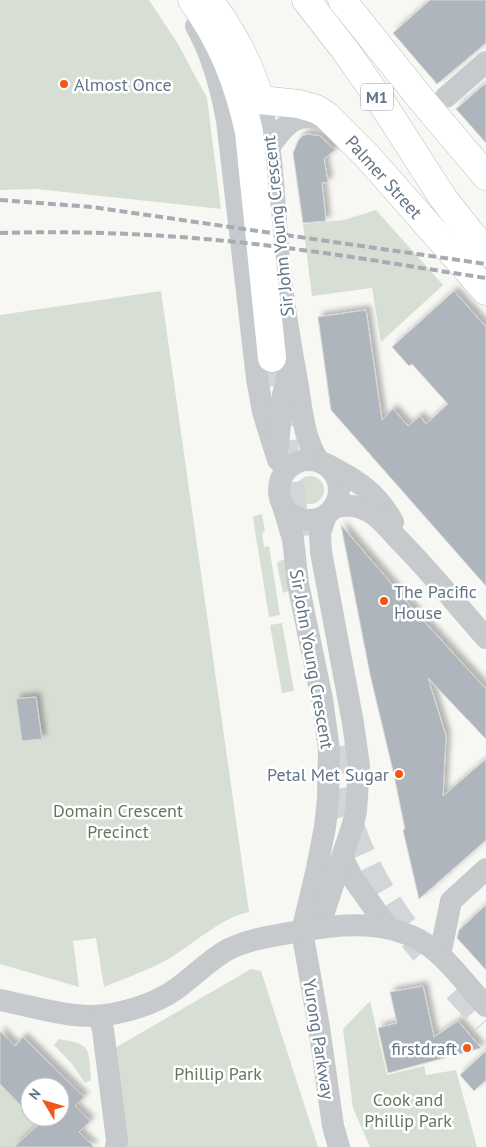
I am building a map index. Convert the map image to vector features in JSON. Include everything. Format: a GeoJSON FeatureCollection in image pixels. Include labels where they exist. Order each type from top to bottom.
{"type":"FeatureCollection","features":[{"type":"Feature","properties":{"kind":"main road"},"geometry":{"type":"LineString","coordinates":[[192,0],[211,27],[234,74],[244,112],[282,356]]}},
{"type":"Feature","properties":{"kind":"main road","name":"Sir John Young Crescent"},"geometry":{"type":"LineString","coordinates":[[209,0],[236,43],[254,81],[260,100]]}},
{"type":"Feature","properties":{"kind":"main road","name":"M1"},"geometry":{"type":"LineString","coordinates":[[306,0],[345,50],[382,103],[443,198],[486,253]]}},
{"type":"Feature","properties":{"kind":"main road","name":"M1"},"geometry":{"type":"LineString","coordinates":[[342,0],[486,176]]}},
{"type":"Feature","properties":{"kind":"main road","name":"Palmer Street"},"geometry":{"type":"LineString","coordinates":[[260,100],[290,102],[313,108],[323,113],[368,157],[486,291]]}},
{"type":"Feature","properties":{"kind":"street"},"geometry":{"type":"LineString","coordinates":[[179,0],[200,34],[216,76],[224,105],[230,142],[256,378],[279,469]]}},
{"type":"Feature","properties":{"kind":"street"},"geometry":{"type":"LineString","coordinates":[[446,96],[486,62]]}},
{"type":"Feature","properties":{"kind":"street","name":"Sir John Young Crescent"},"geometry":{"type":"LineString","coordinates":[[260,100],[270,146],[279,262],[282,356],[313,453],[322,462]]}},
{"type":"Feature","properties":{"kind":"street"},"geometry":{"type":"LineString","coordinates":[[270,146],[284,127],[300,117],[311,116],[339,127]]}},
{"type":"Feature","properties":{"kind":"street"},"geometry":{"type":"LineString","coordinates":[[282,356],[282,400],[278,435],[279,492],[283,506],[299,519],[313,520],[346,506],[355,506],[371,513],[412,553],[486,638]]}},
{"type":"Feature","properties":{"kind":"street"},"geometry":{"type":"LineString","coordinates":[[279,469],[289,467],[296,462],[304,460],[322,462],[351,477],[373,494],[412,553]]}},
{"type":"Feature","properties":{"kind":"street"},"geometry":{"type":"LineString","coordinates":[[322,462],[331,469],[339,484],[340,492],[329,512]]}},
{"type":"Feature","properties":{"kind":"street","name":"Sir John Young Crescent"},"geometry":{"type":"LineString","coordinates":[[283,506],[293,539],[302,607],[322,699],[329,750],[328,799],[310,929]]}},
{"type":"Feature","properties":{"kind":"street","name":"Sir John Young Crescent"},"geometry":{"type":"LineString","coordinates":[[310,929],[343,859],[356,811],[359,766],[354,723],[319,541],[321,526],[329,512]]}},
{"type":"Feature","properties":{"kind":"street"},"geometry":{"type":"LineString","coordinates":[[322,699],[328,685],[325,638],[330,598]]}},
{"type":"Feature","properties":{"kind":"street"},"geometry":{"type":"LineString","coordinates":[[343,859],[352,877],[388,928]]}},
{"type":"Feature","properties":{"kind":"street"},"geometry":{"type":"LineString","coordinates":[[440,955],[451,901],[486,869]]}},
{"type":"Feature","properties":{"kind":"street"},"geometry":{"type":"LineString","coordinates":[[0,1000],[42,1010],[72,1014],[98,1016],[126,1011],[154,1001],[174,990],[214,958],[252,940],[310,929],[353,925],[388,928],[414,938],[440,955],[486,1006]]}},
{"type":"Feature","properties":{"kind":"street","name":"Yurong Parkway"},"geometry":{"type":"LineString","coordinates":[[310,929],[318,1027],[333,1126],[339,1147]]}},
{"type":"Feature","properties":{"kind":"street"},"geometry":{"type":"LineString","coordinates":[[98,1016],[102,1030],[118,1140],[116,1147]]}},
{"type":"Feature","properties":{"kind":"green space"},"geometry":{"type":"Polygon","coordinates":[[[0,0],[149,0],[178,44],[207,98],[221,209],[37,189],[0,190],[0,0]]]}},
{"type":"Feature","properties":{"kind":"green space"},"geometry":{"type":"Polygon","coordinates":[[[376,210],[443,285],[381,342],[372,288],[312,296],[303,224],[344,220],[376,210]]]}},
{"type":"Feature","properties":{"kind":"green space","name":"Domain Crescent Precinct"},"geometry":{"type":"Polygon","coordinates":[[[161,291],[249,912],[238,915],[217,926],[165,961],[104,987],[96,938],[73,941],[79,987],[0,964],[0,315],[161,291]]]}},
{"type":"Feature","properties":{"kind":"green space"},"geometry":{"type":"Polygon","coordinates":[[[310,476],[320,480],[324,490],[320,500],[310,504],[300,500],[296,490],[300,480],[310,476]]]}},
{"type":"Feature","properties":{"kind":"green space"},"geometry":{"type":"Polygon","coordinates":[[[262,514],[265,532],[262,533],[264,547],[269,546],[280,615],[269,617],[253,518],[262,514]]]}},
{"type":"Feature","properties":{"kind":"green space"},"geometry":{"type":"Polygon","coordinates":[[[288,559],[288,591],[283,593],[277,564],[279,561],[288,559]]]}},
{"type":"Feature","properties":{"kind":"green space"},"geometry":{"type":"Polygon","coordinates":[[[282,623],[294,691],[282,693],[270,625],[282,623]]]}},
{"type":"Feature","properties":{"kind":"green space","name":"Phillip Park"},"geometry":{"type":"Polygon","coordinates":[[[251,969],[261,971],[318,1147],[126,1147],[115,1048],[251,969]]]}},
{"type":"Feature","properties":{"kind":"green space","name":"Cook and Phillip Park"},"geometry":{"type":"Polygon","coordinates":[[[370,1001],[387,1075],[424,1066],[426,1075],[456,1070],[477,1147],[370,1147],[353,1108],[343,1029],[370,1001]]]}},
{"type":"Feature","properties":{"kind":"green space"},"geometry":{"type":"Polygon","coordinates":[[[59,1039],[78,1043],[87,1050],[90,1061],[91,1080],[85,1083],[72,1064],[54,1045],[59,1039]]]}},
{"type":"Feature","properties":{"kind":"green space"},"geometry":{"type":"Polygon","coordinates":[[[0,1084],[20,1105],[20,1127],[36,1127],[14,1147],[0,1147],[0,1084]]]}},
{"type":"Feature","properties":{"kind":"building"},"geometry":{"type":"Polygon","coordinates":[[[430,0],[486,0],[486,43],[437,84],[393,33],[430,0]]]}},
{"type":"Feature","properties":{"kind":"building"},"geometry":{"type":"Polygon","coordinates":[[[486,83],[486,143],[456,109],[486,83]]]}},
{"type":"Feature","properties":{"kind":"building"},"geometry":{"type":"Polygon","coordinates":[[[308,134],[320,136],[335,150],[324,159],[328,182],[322,183],[326,221],[303,223],[293,153],[298,141],[302,136],[308,134]]]}},
{"type":"Feature","properties":{"kind":"building"},"geometry":{"type":"Polygon","coordinates":[[[454,291],[486,327],[486,586],[331,410],[318,317],[366,310],[382,420],[393,409],[408,426],[420,416],[426,424],[448,404],[412,364],[409,366],[392,347],[454,291]]]}},
{"type":"Feature","properties":{"kind":"building"},"geometry":{"type":"Polygon","coordinates":[[[341,525],[420,617],[486,689],[486,739],[428,678],[446,736],[443,796],[486,759],[486,840],[419,899],[403,830],[405,829],[394,775],[370,674],[341,525]]]}},
{"type":"Feature","properties":{"kind":"building"},"geometry":{"type":"Polygon","coordinates":[[[36,697],[42,739],[22,741],[16,699],[36,697]]]}},
{"type":"Feature","properties":{"kind":"building"},"geometry":{"type":"Polygon","coordinates":[[[486,905],[486,970],[457,938],[459,930],[486,905]]]}},
{"type":"Feature","properties":{"kind":"building"},"geometry":{"type":"Polygon","coordinates":[[[423,986],[434,1037],[458,1021],[481,1048],[388,1073],[378,1028],[397,1023],[390,992],[423,986]]]}},
{"type":"Feature","properties":{"kind":"building"},"geometry":{"type":"Polygon","coordinates":[[[0,1031],[15,1046],[23,1037],[64,1077],[20,1077],[20,1105],[0,1084],[0,1031]]]}},
{"type":"Feature","properties":{"kind":"building"},"geometry":{"type":"Polygon","coordinates":[[[486,1051],[486,1080],[474,1091],[460,1075],[486,1051]]]}},
{"type":"Feature","properties":{"kind":"building"},"geometry":{"type":"Polygon","coordinates":[[[70,1083],[84,1097],[75,1106],[90,1121],[79,1132],[94,1147],[14,1147],[36,1127],[70,1127],[70,1083]]]}},
{"type":"Feature","properties":{"kind":"tunnel"},"geometry":{"type":"LineString","coordinates":[[272,358],[297,537]]}},
{"type":"Feature","properties":{"kind":"tunnel"},"geometry":{"type":"LineString","coordinates":[[333,747],[342,800],[358,846],[376,884],[398,919],[424,951]]}},
{"type":"Feature","properties":{"kind":"tunnel"},"geometry":{"type":"LineString","coordinates":[[457,989],[486,1021]]}},
{"type":"Feature","properties":{"kind":"railway"},"geometry":{"type":"LineString","coordinates":[[0,200],[92,207],[486,264]]}},
{"type":"Feature","properties":{"kind":"railway"},"geometry":{"type":"LineString","coordinates":[[0,233],[114,233],[227,241],[325,253],[486,278]]}},
{"type":"Feature","properties":{"kind":"place","name":"Almost Once"},"geometry":{"type":"Point","coordinates":[64,84]}},
{"type":"Feature","properties":{"kind":"place","name":"The Pacific House"},"geometry":{"type":"Point","coordinates":[384,601]}},
{"type":"Feature","properties":{"kind":"place","name":"Petal Met Sugar"},"geometry":{"type":"Point","coordinates":[399,774]}},
{"type":"Feature","properties":{"kind":"place","name":"firstdraft"},"geometry":{"type":"Point","coordinates":[467,1048]}}]}
